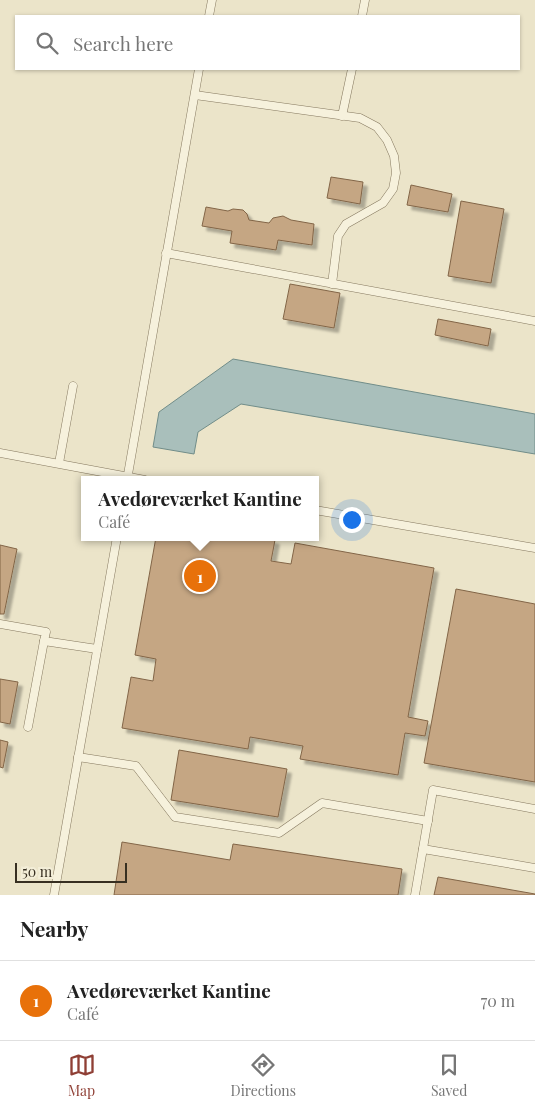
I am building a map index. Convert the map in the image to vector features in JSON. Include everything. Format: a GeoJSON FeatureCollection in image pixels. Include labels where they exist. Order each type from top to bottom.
{"type":"FeatureCollection","features":[{"type":"Feature","properties":{"kind":"lane"},"geometry":{"type":"LineString","coordinates":[[209,15],[212,0]]}},
{"type":"Feature","properties":{"kind":"lane"},"geometry":{"type":"LineString","coordinates":[[362,15],[365,0]]}},
{"type":"Feature","properties":{"kind":"lane"},"geometry":{"type":"LineString","coordinates":[[127,476],[199,70]]}},
{"type":"Feature","properties":{"kind":"lane"},"geometry":{"type":"LineString","coordinates":[[342,116],[352,70]]}},
{"type":"Feature","properties":{"kind":"lane"},"geometry":{"type":"LineString","coordinates":[[194,95],[360,118],[377,126],[387,140],[394,156],[396,173],[393,189],[383,203],[346,224],[338,236],[332,284]]}},
{"type":"Feature","properties":{"kind":"lane"},"geometry":{"type":"LineString","coordinates":[[166,253],[535,322]]}},
{"type":"Feature","properties":{"kind":"lane"},"geometry":{"type":"LineString","coordinates":[[59,463],[73,386]]}},
{"type":"Feature","properties":{"kind":"lane"},"geometry":{"type":"LineString","coordinates":[[0,453],[118,476]]}},
{"type":"Feature","properties":{"kind":"lane"},"geometry":{"type":"LineString","coordinates":[[319,511],[535,548]]}},
{"type":"Feature","properties":{"kind":"lane"},"geometry":{"type":"LineString","coordinates":[[54,895],[116,541]]}},
{"type":"Feature","properties":{"kind":"lane"},"geometry":{"type":"LineString","coordinates":[[0,624],[46,632],[28,727]]}},
{"type":"Feature","properties":{"kind":"lane"},"geometry":{"type":"LineString","coordinates":[[44,641],[97,650]]}},
{"type":"Feature","properties":{"kind":"lane"},"geometry":{"type":"LineString","coordinates":[[78,757],[136,766],[175,817],[279,833],[322,803],[428,821]]}},
{"type":"Feature","properties":{"kind":"lane"},"geometry":{"type":"LineString","coordinates":[[415,895],[433,790],[535,809]]}},
{"type":"Feature","properties":{"kind":"lane"},"geometry":{"type":"LineString","coordinates":[[423,849],[535,868]]}},
{"type":"Feature","properties":{"kind":"water"},"geometry":{"type":"Polygon","coordinates":[[[233,359],[535,414],[535,454],[241,404],[198,432],[194,454],[153,447],[159,412],[233,359]]]}},
{"type":"Feature","properties":{"kind":"building"},"geometry":{"type":"Polygon","coordinates":[[[331,177],[363,182],[360,204],[327,198],[331,177]]]}},
{"type":"Feature","properties":{"kind":"building"},"geometry":{"type":"Polygon","coordinates":[[[411,185],[452,194],[448,212],[407,205],[411,185]]]}},
{"type":"Feature","properties":{"kind":"building"},"geometry":{"type":"Polygon","coordinates":[[[461,201],[504,209],[491,283],[448,276],[461,201]]]}},
{"type":"Feature","properties":{"kind":"building"},"geometry":{"type":"Polygon","coordinates":[[[206,207],[228,211],[233,209],[243,210],[249,220],[269,223],[273,218],[283,216],[291,220],[314,224],[312,245],[278,240],[276,250],[230,243],[232,231],[202,226],[206,207]]]}},
{"type":"Feature","properties":{"kind":"building"},"geometry":{"type":"Polygon","coordinates":[[[290,284],[340,293],[334,328],[283,319],[290,284]]]}},
{"type":"Feature","properties":{"kind":"building"},"geometry":{"type":"Polygon","coordinates":[[[438,319],[491,329],[488,346],[435,335],[438,319]]]}},
{"type":"Feature","properties":{"kind":"building"},"geometry":{"type":"Polygon","coordinates":[[[155,541],[275,541],[271,561],[291,564],[295,543],[434,568],[408,717],[428,721],[425,736],[405,733],[398,775],[300,759],[303,746],[250,737],[248,749],[122,728],[131,677],[153,681],[156,659],[135,655],[155,541]]]}},
{"type":"Feature","properties":{"kind":"building"},"geometry":{"type":"Polygon","coordinates":[[[0,545],[17,549],[4,614],[0,614],[0,545]]]}},
{"type":"Feature","properties":{"kind":"building"},"geometry":{"type":"Polygon","coordinates":[[[456,589],[535,604],[535,782],[424,763],[456,589]]]}},
{"type":"Feature","properties":{"kind":"building"},"geometry":{"type":"Polygon","coordinates":[[[0,679],[18,682],[10,724],[0,722],[0,679]]]}},
{"type":"Feature","properties":{"kind":"building"},"geometry":{"type":"Polygon","coordinates":[[[0,740],[8,742],[3,768],[0,767],[0,740]]]}},
{"type":"Feature","properties":{"kind":"building"},"geometry":{"type":"Polygon","coordinates":[[[179,750],[287,769],[278,817],[171,800],[179,750]]]}},
{"type":"Feature","properties":{"kind":"building"},"geometry":{"type":"Polygon","coordinates":[[[122,842],[230,860],[233,844],[402,869],[398,895],[114,895],[122,842]]]}},
{"type":"Feature","properties":{"kind":"building"},"geometry":{"type":"Polygon","coordinates":[[[438,877],[535,894],[535,895],[434,895],[438,877]]]}},
{"type":"Feature","properties":{"kind":"place","name":"Avedøreværket Kantine"},"geometry":{"type":"Point","coordinates":[200,576]}}]}
